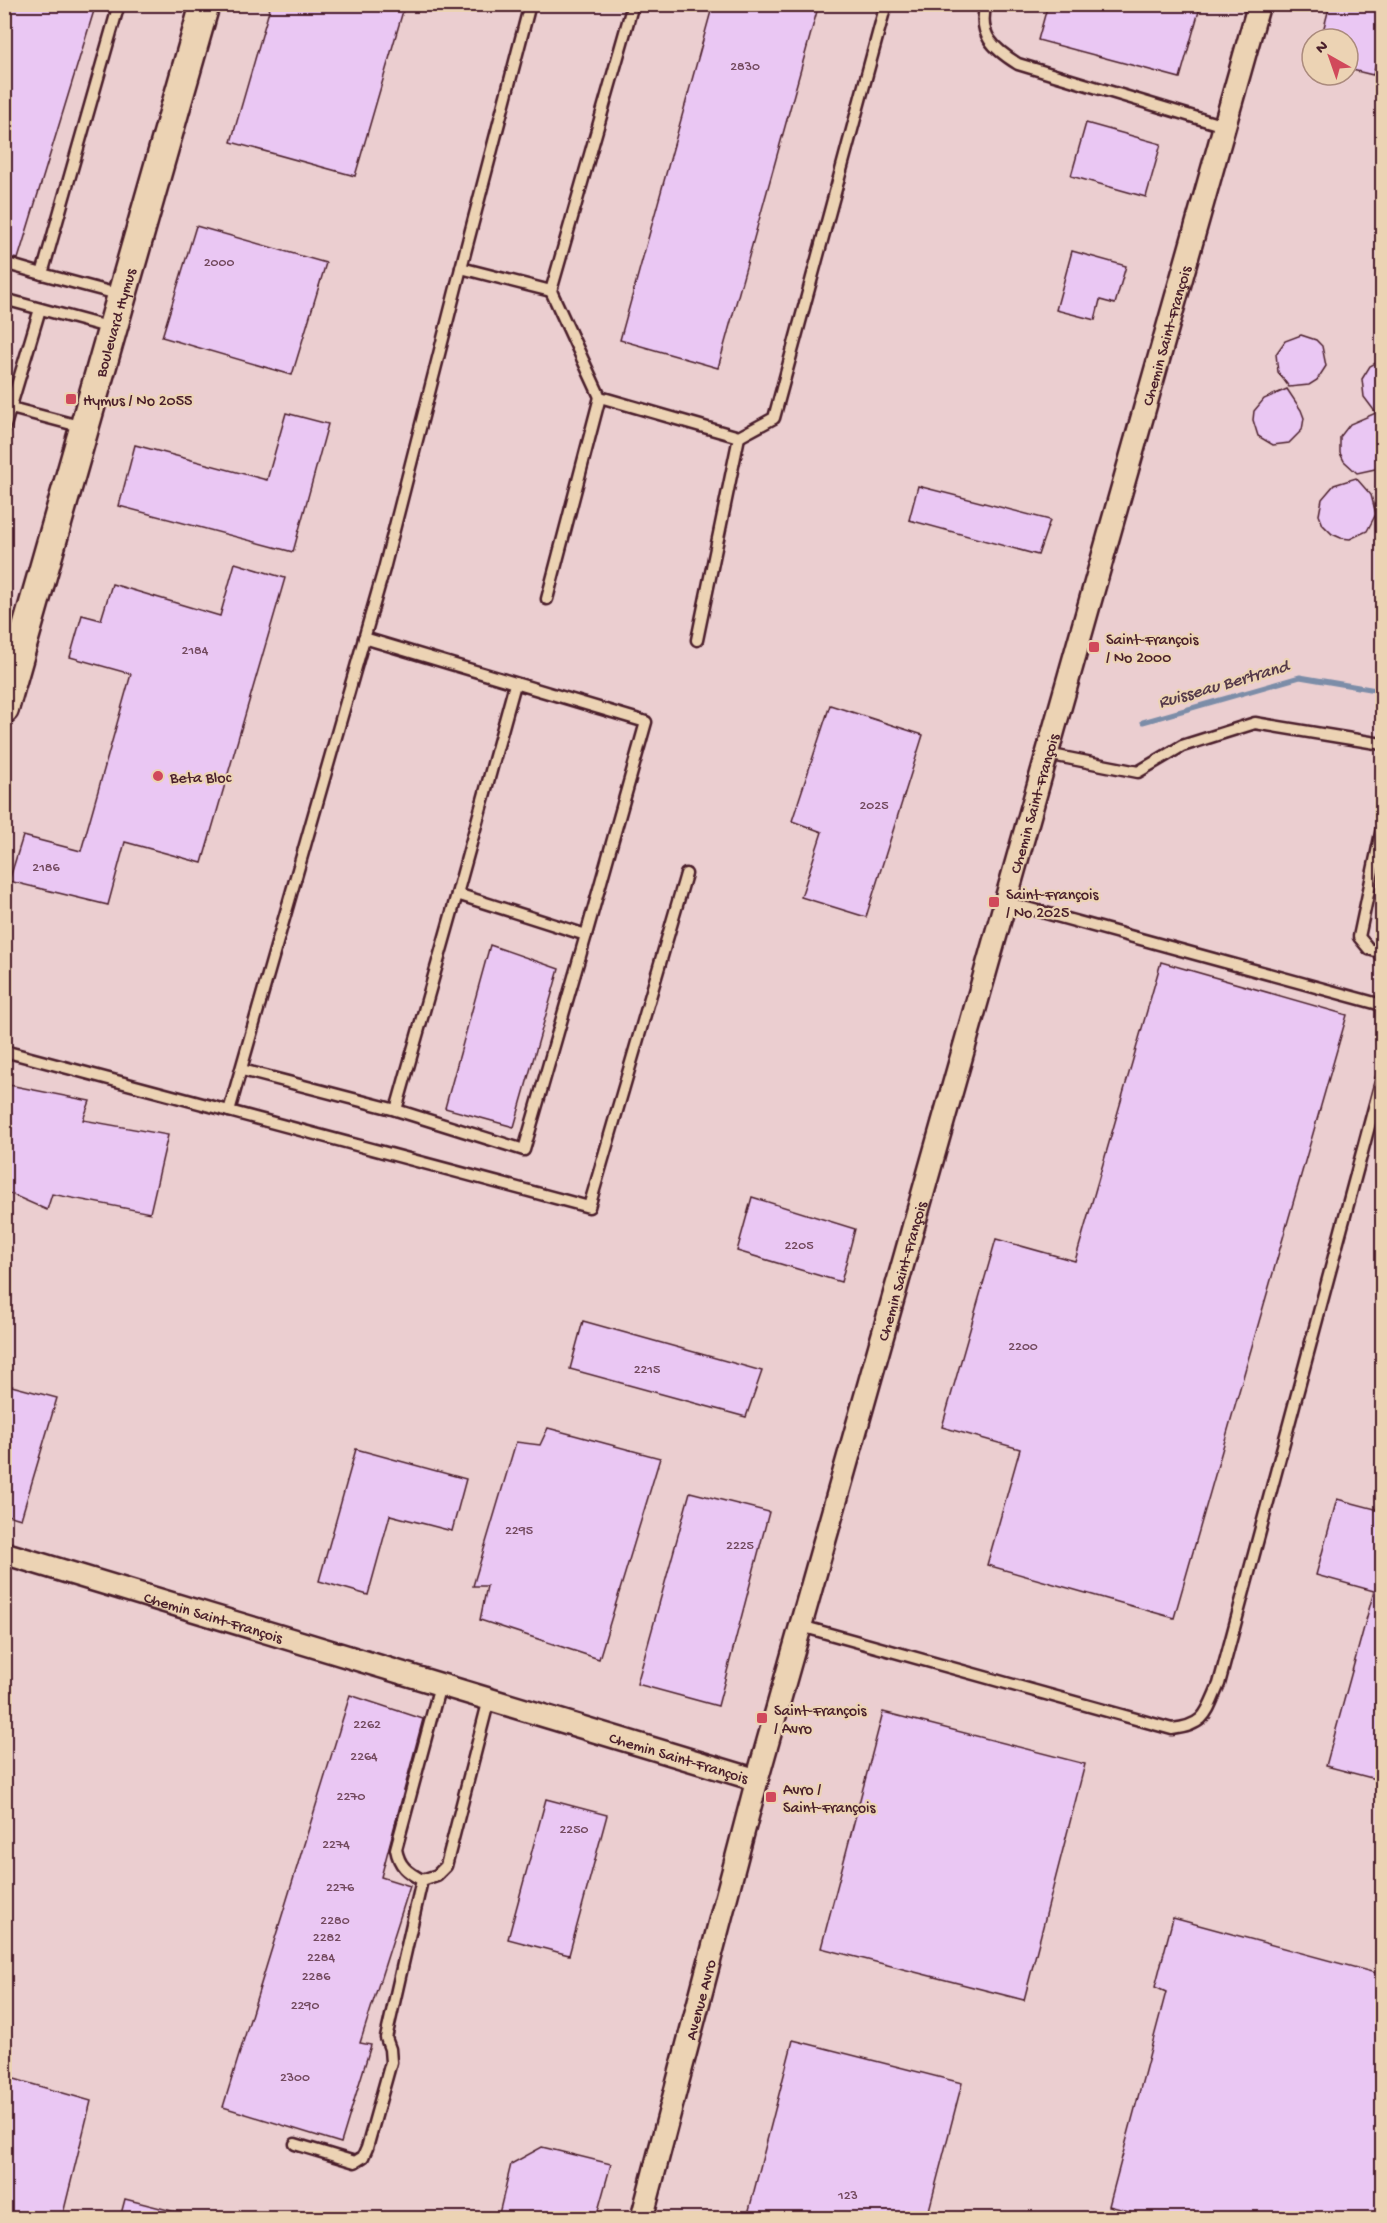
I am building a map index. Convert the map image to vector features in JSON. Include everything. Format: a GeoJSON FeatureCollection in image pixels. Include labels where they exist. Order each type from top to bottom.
{"type":"FeatureCollection","features":[{"type":"Feature","properties":{"kind":"street","name":"Boulevard Hymus"},"geometry":{"type":"LineString","coordinates":[[4,709],[205,4]]}},
{"type":"Feature","properties":{"kind":"street","name":"Chemin Saint-François"},"geometry":{"type":"LineString","coordinates":[[4,1553],[757,1780],[1259,4]]}},
{"type":"Feature","properties":{"kind":"street","name":"Avenue Avro"},"geometry":{"type":"LineString","coordinates":[[642,2218],[757,1780]]}},
{"type":"Feature","properties":{"kind":"lane"},"geometry":{"type":"LineString","coordinates":[[42,274],[119,4]]}},
{"type":"Feature","properties":{"kind":"lane"},"geometry":{"type":"LineString","coordinates":[[229,1111],[364,638],[530,4]]}},
{"type":"Feature","properties":{"kind":"lane"},"geometry":{"type":"LineString","coordinates":[[547,599],[600,397],[551,291],[633,4]]}},
{"type":"Feature","properties":{"kind":"lane"},"geometry":{"type":"LineString","coordinates":[[600,397],[739,437],[774,418],[886,4]]}},
{"type":"Feature","properties":{"kind":"lane"},"geometry":{"type":"LineString","coordinates":[[986,4],[983,32],[995,50],[1018,64],[1224,126]]}},
{"type":"Feature","properties":{"kind":"lane"},"geometry":{"type":"LineString","coordinates":[[4,263],[122,295]]}},
{"type":"Feature","properties":{"kind":"lane"},"geometry":{"type":"LineString","coordinates":[[461,268],[551,291]]}},
{"type":"Feature","properties":{"kind":"lane"},"geometry":{"type":"LineString","coordinates":[[4,299],[112,328]]}},
{"type":"Feature","properties":{"kind":"lane"},"geometry":{"type":"LineString","coordinates":[[4,429],[40,309]]}},
{"type":"Feature","properties":{"kind":"lane"},"geometry":{"type":"LineString","coordinates":[[11,408],[84,428]]}},
{"type":"Feature","properties":{"kind":"lane"},"geometry":{"type":"LineString","coordinates":[[697,640],[739,437]]}},
{"type":"Feature","properties":{"kind":"lane"},"geometry":{"type":"LineString","coordinates":[[242,1070],[396,1110],[524,1150],[586,935],[646,722],[364,638]]}},
{"type":"Feature","properties":{"kind":"lane"},"geometry":{"type":"LineString","coordinates":[[396,1110],[515,684]]}},
{"type":"Feature","properties":{"kind":"lane"},"geometry":{"type":"LineString","coordinates":[[1047,754],[1137,772],[1182,746],[1255,723],[1383,744]]}},
{"type":"Feature","properties":{"kind":"lane"},"geometry":{"type":"LineString","coordinates":[[1383,828],[1359,936],[1369,949],[1383,953]]}},
{"type":"Feature","properties":{"kind":"lane"},"geometry":{"type":"LineString","coordinates":[[4,1051],[590,1207],[686,874]]}},
{"type":"Feature","properties":{"kind":"lane"},"geometry":{"type":"LineString","coordinates":[[457,894],[586,935]]}},
{"type":"Feature","properties":{"kind":"lane"},"geometry":{"type":"LineString","coordinates":[[1005,902],[1383,1005]]}},
{"type":"Feature","properties":{"kind":"lane"},"geometry":{"type":"LineString","coordinates":[[801,1626],[1172,1730],[1192,1727],[1206,1714],[1219,1684],[1383,1078]]}},
{"type":"Feature","properties":{"kind":"lane"},"geometry":{"type":"LineString","coordinates":[[440,1684],[396,1849],[398,1861],[406,1871],[422,1880],[437,1875],[446,1866],[489,1699]]}},
{"type":"Feature","properties":{"kind":"lane"},"geometry":{"type":"LineString","coordinates":[[295,2144],[355,2162],[363,2157],[390,2062],[390,2049],[386,2038],[422,1880]]}},
{"type":"Feature","properties":{"kind":"shaded area"},"geometry":{"type":"Polygon","coordinates":[[[5,5],[1382,5],[1382,2218],[5,2218],[5,5]]]}},
{"type":"Feature","properties":{"kind":"building"},"geometry":{"type":"Polygon","coordinates":[[[4,4],[96,4],[18,259],[4,256],[4,4]]]}},
{"type":"Feature","properties":{"kind":"building"},"geometry":{"type":"Polygon","coordinates":[[[271,4],[405,4],[355,176],[231,142],[271,4]]]}},
{"type":"Feature","properties":{"kind":"building"},"geometry":{"type":"Polygon","coordinates":[[[713,4],[819,4],[718,368],[620,340],[713,4]]]}},
{"type":"Feature","properties":{"kind":"building"},"geometry":{"type":"Polygon","coordinates":[[[1048,4],[1201,4],[1180,78],[1038,40],[1048,4]]]}},
{"type":"Feature","properties":{"kind":"building"},"geometry":{"type":"Polygon","coordinates":[[[1330,4],[1383,4],[1383,49],[1380,48],[1373,75],[1360,72],[1360,27],[1324,27],[1330,4]]]}},
{"type":"Feature","properties":{"kind":"building"},"geometry":{"type":"Polygon","coordinates":[[[1086,123],[1161,144],[1146,197],[1071,176],[1086,123]]]}},
{"type":"Feature","properties":{"kind":"building"},"geometry":{"type":"Polygon","coordinates":[[[196,226],[326,263],[292,375],[162,337],[196,226]]]}},
{"type":"Feature","properties":{"kind":"building"},"geometry":{"type":"Polygon","coordinates":[[[1072,251],[1126,266],[1115,304],[1100,300],[1095,320],[1056,310],[1072,251]]]}},
{"type":"Feature","properties":{"kind":"building"},"geometry":{"type":"Polygon","coordinates":[[[1301,335],[1316,340],[1322,346],[1326,366],[1317,380],[1309,385],[1289,387],[1278,372],[1276,354],[1285,341],[1301,335]]]}},
{"type":"Feature","properties":{"kind":"building"},"geometry":{"type":"Polygon","coordinates":[[[1383,359],[1383,463],[1375,469],[1357,473],[1344,461],[1340,453],[1340,437],[1350,424],[1376,413],[1364,397],[1362,379],[1370,366],[1383,359]]]}},
{"type":"Feature","properties":{"kind":"building"},"geometry":{"type":"Polygon","coordinates":[[[1287,389],[1304,418],[1302,430],[1289,443],[1273,445],[1258,436],[1253,420],[1254,411],[1264,399],[1287,389]]]}},
{"type":"Feature","properties":{"kind":"building"},"geometry":{"type":"Polygon","coordinates":[[[286,413],[328,424],[293,552],[119,506],[135,445],[267,480],[286,413]]]}},
{"type":"Feature","properties":{"kind":"building"},"geometry":{"type":"Polygon","coordinates":[[[1356,478],[1371,495],[1376,514],[1367,531],[1350,539],[1341,538],[1332,534],[1323,525],[1319,515],[1322,499],[1334,485],[1356,478]]]}},
{"type":"Feature","properties":{"kind":"building"},"geometry":{"type":"Polygon","coordinates":[[[918,486],[1050,520],[1038,555],[909,520],[918,486]]]}},
{"type":"Feature","properties":{"kind":"building"},"geometry":{"type":"Polygon","coordinates":[[[235,563],[285,578],[202,863],[125,842],[108,905],[9,881],[23,836],[81,851],[131,674],[70,657],[82,615],[101,620],[112,584],[220,616],[235,563]]]}},
{"type":"Feature","properties":{"kind":"building"},"geometry":{"type":"Polygon","coordinates":[[[830,705],[923,735],[866,917],[801,897],[822,832],[792,821],[830,705]]]}},
{"type":"Feature","properties":{"kind":"building"},"geometry":{"type":"Polygon","coordinates":[[[490,945],[559,969],[514,1127],[445,1108],[490,945]]]}},
{"type":"Feature","properties":{"kind":"building"},"geometry":{"type":"Polygon","coordinates":[[[1161,962],[1347,1015],[1174,1618],[987,1565],[1020,1449],[942,1427],[996,1239],[1075,1261],[1161,962]]]}},
{"type":"Feature","properties":{"kind":"building"},"geometry":{"type":"Polygon","coordinates":[[[4,1084],[90,1101],[83,1120],[168,1135],[150,1213],[52,1194],[47,1210],[4,1191],[4,1084]]]}},
{"type":"Feature","properties":{"kind":"building"},"geometry":{"type":"Polygon","coordinates":[[[752,1197],[855,1229],[841,1282],[737,1251],[752,1197]]]}},
{"type":"Feature","properties":{"kind":"building"},"geometry":{"type":"Polygon","coordinates":[[[583,1321],[762,1371],[746,1417],[570,1369],[583,1321]]]}},
{"type":"Feature","properties":{"kind":"building"},"geometry":{"type":"Polygon","coordinates":[[[4,1384],[57,1398],[21,1519],[4,1514],[4,1384]]]}},
{"type":"Feature","properties":{"kind":"building"},"geometry":{"type":"Polygon","coordinates":[[[548,1428],[660,1458],[599,1659],[480,1620],[487,1586],[473,1586],[516,1442],[540,1445],[548,1428]]]}},
{"type":"Feature","properties":{"kind":"building"},"geometry":{"type":"Polygon","coordinates":[[[356,1449],[466,1479],[452,1531],[390,1515],[368,1595],[319,1581],[356,1449]]]}},
{"type":"Feature","properties":{"kind":"building"},"geometry":{"type":"Polygon","coordinates":[[[690,1492],[769,1512],[718,1706],[637,1684],[690,1492]]]}},
{"type":"Feature","properties":{"kind":"building"},"geometry":{"type":"Polygon","coordinates":[[[1337,1499],[1383,1511],[1383,1781],[1326,1766],[1374,1591],[1316,1575],[1337,1499]]]}},
{"type":"Feature","properties":{"kind":"building"},"geometry":{"type":"Polygon","coordinates":[[[350,1695],[423,1719],[381,1877],[410,1886],[360,2043],[371,2045],[341,2143],[223,2107],[350,1695]]]}},
{"type":"Feature","properties":{"kind":"building"},"geometry":{"type":"Polygon","coordinates":[[[883,1712],[1085,1764],[1024,2000],[821,1948],[883,1712]]]}},
{"type":"Feature","properties":{"kind":"building"},"geometry":{"type":"Polygon","coordinates":[[[546,1799],[607,1815],[569,1955],[508,1939],[546,1799]]]}},
{"type":"Feature","properties":{"kind":"building"},"geometry":{"type":"Polygon","coordinates":[[[1173,1918],[1383,1975],[1383,2218],[1156,2218],[1109,2206],[1166,1992],[1155,1987],[1173,1918]]]}},
{"type":"Feature","properties":{"kind":"building"},"geometry":{"type":"Polygon","coordinates":[[[793,2040],[962,2083],[927,2218],[747,2218],[793,2040]]]}},
{"type":"Feature","properties":{"kind":"building"},"geometry":{"type":"Polygon","coordinates":[[[4,2076],[91,2101],[62,2218],[4,2218],[4,2076]]]}},
{"type":"Feature","properties":{"kind":"building"},"geometry":{"type":"Polygon","coordinates":[[[542,2147],[611,2164],[596,2218],[498,2218],[511,2164],[542,2147]]]}},
{"type":"Feature","properties":{"kind":"building"},"geometry":{"type":"Polygon","coordinates":[[[125,2199],[184,2214],[183,2218],[120,2218],[125,2199]]]}},
{"type":"Feature","properties":{"kind":"waterway","name":"Ruisseau Bertrand"},"geometry":{"type":"LineString","coordinates":[[1143,722],[1300,677],[1382,691]]}},
{"type":"Feature","properties":{"kind":"place","name":"Hymus / No 2055"},"geometry":{"type":"Point","coordinates":[71,399]}},
{"type":"Feature","properties":{"kind":"place","name":"Saint-François / No 2000"},"geometry":{"type":"Point","coordinates":[1094,647]}},
{"type":"Feature","properties":{"kind":"place","name":"Beta Bloc"},"geometry":{"type":"Point","coordinates":[158,776]}},
{"type":"Feature","properties":{"kind":"place","name":"Saint-François / No 2025"},"geometry":{"type":"Point","coordinates":[994,902]}},
{"type":"Feature","properties":{"kind":"place","name":"Saint-François / Avro"},"geometry":{"type":"Point","coordinates":[762,1718]}},
{"type":"Feature","properties":{"kind":"place","name":"Avro / Saint-François"},"geometry":{"type":"Point","coordinates":[771,1797]}}]}
